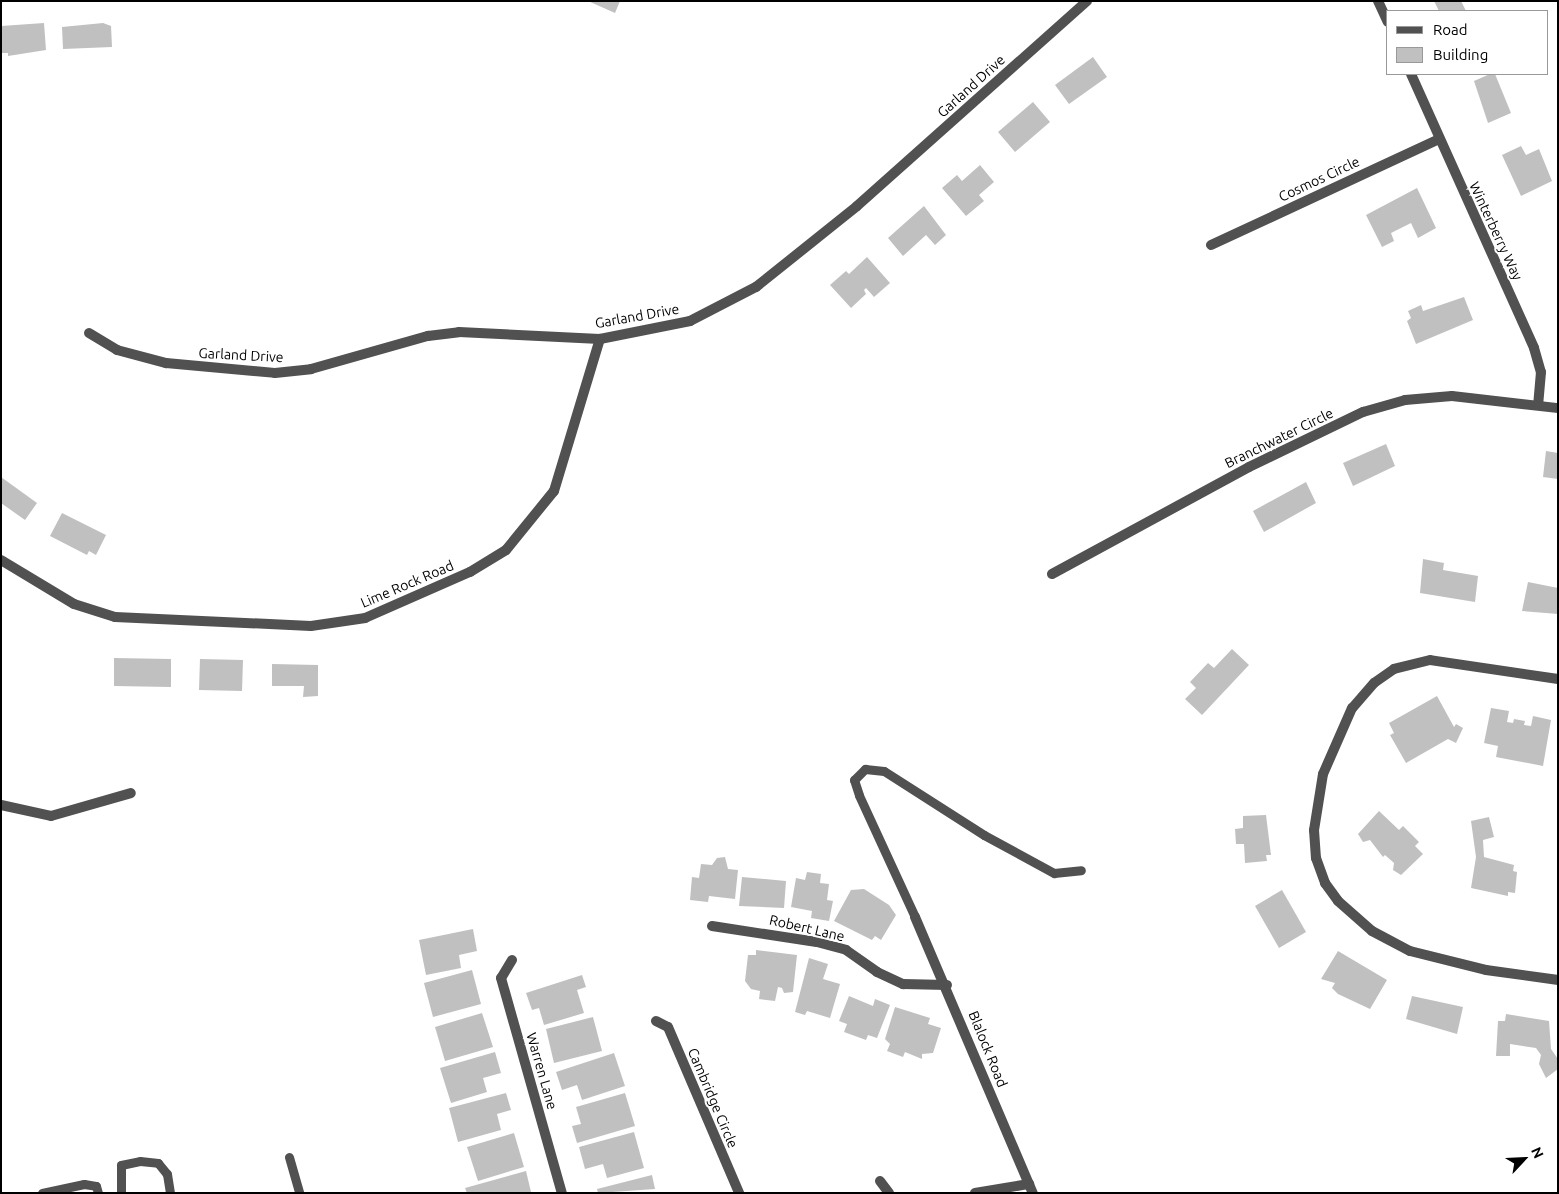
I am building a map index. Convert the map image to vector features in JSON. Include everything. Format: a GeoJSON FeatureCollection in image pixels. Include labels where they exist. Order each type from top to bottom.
{"type":"FeatureCollection","features":[{"type":"Feature","properties":{"kind":"street","name":"Garland Drive"},"geometry":{"type":"LineString","coordinates":[[89,333],[117,350],[166,363],[276,373],[311,369],[428,336],[459,332],[600,339],[690,321],[756,287],[857,206],[1087,1]]}},
{"type":"Feature","properties":{"kind":"street"},"geometry":{"type":"LineString","coordinates":[[1378,1],[1386,18]]}},
{"type":"Feature","properties":{"kind":"street","name":"Winterberry Way"},"geometry":{"type":"LineString","coordinates":[[1411,75],[1534,348],[1541,372],[1538,404]]}},
{"type":"Feature","properties":{"kind":"street","name":"Cosmos Circle"},"geometry":{"type":"LineString","coordinates":[[1211,245],[1439,139]]}},
{"type":"Feature","properties":{"kind":"street","name":"Lime Rock Road"},"geometry":{"type":"LineString","coordinates":[[1,560],[74,604],[115,617],[310,626],[365,618],[470,572],[506,550],[554,491],[600,339]]}},
{"type":"Feature","properties":{"kind":"street","name":"Branchwater Circle"},"geometry":{"type":"LineString","coordinates":[[1052,574],[1249,467],[1363,412],[1406,400],[1452,396],[1538,404],[1558,408]]}},
{"type":"Feature","properties":{"kind":"street"},"geometry":{"type":"LineString","coordinates":[[1558,679],[1430,660],[1394,669],[1374,683],[1352,708],[1323,774],[1314,830],[1316,858],[1325,883],[1338,902],[1372,930],[1410,951],[1486,970],[1558,980]]}},
{"type":"Feature","properties":{"kind":"street"},"geometry":{"type":"LineString","coordinates":[[1,805],[51,816],[131,793]]}},
{"type":"Feature","properties":{"kind":"street","name":"Blalock Road"},"geometry":{"type":"LineString","coordinates":[[915,917],[946,985],[1031,1188]]}},
{"type":"Feature","properties":{"kind":"street","name":"Robert Lane"},"geometry":{"type":"LineString","coordinates":[[712,926],[817,942],[846,950],[903,984],[946,985]]}},
{"type":"Feature","properties":{"kind":"street","name":"Warren Lane"},"geometry":{"type":"LineString","coordinates":[[512,960],[501,978],[562,1193]]}},
{"type":"Feature","properties":{"kind":"street","name":"Cambridge Circle"},"geometry":{"type":"LineString","coordinates":[[656,1021],[668,1027],[739,1193]]}},
{"type":"Feature","properties":{"kind":"street"},"geometry":{"type":"LineString","coordinates":[[880,1181],[889,1193]]}},
{"type":"Feature","properties":{"kind":"street"},"geometry":{"type":"LineString","coordinates":[[975,1193],[1031,1188]]}},
{"type":"Feature","properties":{"kind":"lane"},"geometry":{"type":"LineString","coordinates":[[915,917],[859,795],[854,780],[865,769],[884,772],[984,835],[1054,873],[1082,870]]}},
{"type":"Feature","properties":{"kind":"lane"},"geometry":{"type":"LineString","coordinates":[[289,1157],[299,1193]]}},
{"type":"Feature","properties":{"kind":"lane"},"geometry":{"type":"LineString","coordinates":[[121,1193],[121,1165],[140,1161],[158,1163],[167,1174],[170,1193]]}},
{"type":"Feature","properties":{"kind":"lane"},"geometry":{"type":"LineString","coordinates":[[42,1193],[84,1184],[96,1186],[98,1193]]}},
{"type":"Feature","properties":{"kind":"building"},"geometry":{"type":"Polygon","coordinates":[[[588,1],[620,1],[615,13],[588,1]]]}},
{"type":"Feature","properties":{"kind":"building"},"geometry":{"type":"Polygon","coordinates":[[[1434,1],[1461,1],[1466,10],[1438,10],[1434,1]]]}},
{"type":"Feature","properties":{"kind":"building"},"geometry":{"type":"Polygon","coordinates":[[[44,23],[46,50],[8,56],[8,53],[1,53],[1,26],[44,23]]]}},
{"type":"Feature","properties":{"kind":"building"},"geometry":{"type":"Polygon","coordinates":[[[103,23],[111,26],[112,47],[63,49],[62,27],[103,23]]]}},
{"type":"Feature","properties":{"kind":"building"},"geometry":{"type":"Polygon","coordinates":[[[1093,57],[1107,77],[1069,104],[1055,85],[1093,57]]]}},
{"type":"Feature","properties":{"kind":"building"},"geometry":{"type":"Polygon","coordinates":[[[1488,75],[1495,75],[1511,113],[1488,123],[1474,81],[1488,75]]]}},
{"type":"Feature","properties":{"kind":"building"},"geometry":{"type":"Polygon","coordinates":[[[1033,102],[1050,122],[1015,152],[998,132],[1033,102]]]}},
{"type":"Feature","properties":{"kind":"building"},"geometry":{"type":"Polygon","coordinates":[[[1521,146],[1526,155],[1539,149],[1552,181],[1521,196],[1502,155],[1521,146]]]}},
{"type":"Feature","properties":{"kind":"building"},"geometry":{"type":"Polygon","coordinates":[[[980,165],[994,182],[979,195],[984,201],[966,216],[942,188],[957,175],[962,181],[980,165]]]}},
{"type":"Feature","properties":{"kind":"building"},"geometry":{"type":"Polygon","coordinates":[[[1417,188],[1436,228],[1418,238],[1411,223],[1391,233],[1394,241],[1382,247],[1366,215],[1417,188]]]}},
{"type":"Feature","properties":{"kind":"building"},"geometry":{"type":"Polygon","coordinates":[[[924,206],[946,235],[935,245],[926,235],[903,256],[888,238],[924,206]]]}},
{"type":"Feature","properties":{"kind":"building"},"geometry":{"type":"Polygon","coordinates":[[[867,257],[890,283],[874,297],[866,288],[864,290],[866,294],[851,308],[830,285],[846,271],[849,274],[867,257]]]}},
{"type":"Feature","properties":{"kind":"building"},"geometry":{"type":"Polygon","coordinates":[[[1464,297],[1473,320],[1416,344],[1407,321],[1411,318],[1408,311],[1421,305],[1423,311],[1464,297]]]}},
{"type":"Feature","properties":{"kind":"building"},"geometry":{"type":"Polygon","coordinates":[[[1386,444],[1395,466],[1353,486],[1343,463],[1386,444]]]}},
{"type":"Feature","properties":{"kind":"building"},"geometry":{"type":"Polygon","coordinates":[[[1546,451],[1558,453],[1558,479],[1543,477],[1546,451]]]}},
{"type":"Feature","properties":{"kind":"building"},"geometry":{"type":"Polygon","coordinates":[[[1,477],[37,503],[25,520],[1,503],[1,477]]]}},
{"type":"Feature","properties":{"kind":"building"},"geometry":{"type":"Polygon","coordinates":[[[1306,482],[1316,503],[1264,532],[1253,511],[1306,482]]]}},
{"type":"Feature","properties":{"kind":"building"},"geometry":{"type":"Polygon","coordinates":[[[62,513],[106,535],[96,555],[89,551],[87,555],[50,536],[62,513]]]}},
{"type":"Feature","properties":{"kind":"building"},"geometry":{"type":"Polygon","coordinates":[[[1423,559],[1444,563],[1443,570],[1478,576],[1475,602],[1420,593],[1423,559]]]}},
{"type":"Feature","properties":{"kind":"building"},"geometry":{"type":"Polygon","coordinates":[[[1528,582],[1558,588],[1558,614],[1522,611],[1528,582]]]}},
{"type":"Feature","properties":{"kind":"building"},"geometry":{"type":"Polygon","coordinates":[[[1232,649],[1249,665],[1202,715],[1185,699],[1196,688],[1190,682],[1208,663],[1214,668],[1232,649]]]}},
{"type":"Feature","properties":{"kind":"building"},"geometry":{"type":"Polygon","coordinates":[[[114,658],[171,659],[171,687],[114,686],[114,658]]]}},
{"type":"Feature","properties":{"kind":"building"},"geometry":{"type":"Polygon","coordinates":[[[200,659],[243,660],[242,691],[199,690],[200,659]]]}},
{"type":"Feature","properties":{"kind":"building"},"geometry":{"type":"Polygon","coordinates":[[[272,664],[318,665],[318,696],[303,697],[304,686],[272,686],[272,664]]]}},
{"type":"Feature","properties":{"kind":"building"},"geometry":{"type":"Polygon","coordinates":[[[1437,696],[1454,727],[1456,724],[1463,728],[1456,743],[1448,739],[1406,763],[1390,735],[1394,733],[1389,723],[1437,696]]]}},
{"type":"Feature","properties":{"kind":"building"},"geometry":{"type":"Polygon","coordinates":[[[1491,708],[1509,711],[1507,722],[1513,723],[1514,719],[1525,721],[1524,725],[1531,726],[1533,716],[1551,720],[1543,766],[1496,757],[1498,746],[1484,743],[1491,708]]]}},
{"type":"Feature","properties":{"kind":"building"},"geometry":{"type":"Polygon","coordinates":[[[1379,811],[1399,830],[1403,826],[1419,842],[1415,846],[1423,854],[1401,875],[1393,870],[1394,863],[1385,855],[1383,857],[1370,840],[1363,842],[1358,834],[1379,811]]]}},
{"type":"Feature","properties":{"kind":"building"},"geometry":{"type":"Polygon","coordinates":[[[1266,815],[1271,855],[1266,855],[1267,861],[1245,863],[1244,844],[1236,844],[1235,829],[1243,828],[1243,816],[1266,815]]]}},
{"type":"Feature","properties":{"kind":"building"},"geometry":{"type":"Polygon","coordinates":[[[1489,817],[1494,837],[1483,840],[1484,857],[1514,865],[1513,871],[1517,872],[1515,893],[1508,892],[1508,896],[1471,888],[1476,857],[1471,821],[1489,817]]]}},
{"type":"Feature","properties":{"kind":"building"},"geometry":{"type":"Polygon","coordinates":[[[725,857],[728,869],[738,870],[735,899],[709,896],[708,902],[690,900],[692,877],[699,878],[701,864],[712,865],[717,858],[725,857]]]}},
{"type":"Feature","properties":{"kind":"building"},"geometry":{"type":"Polygon","coordinates":[[[807,872],[821,874],[820,883],[829,884],[827,900],[833,901],[829,921],[811,918],[812,911],[791,907],[796,878],[805,880],[807,872]]]}},
{"type":"Feature","properties":{"kind":"building"},"geometry":{"type":"Polygon","coordinates":[[[742,877],[786,881],[784,908],[739,906],[742,877]]]}},
{"type":"Feature","properties":{"kind":"building"},"geometry":{"type":"Polygon","coordinates":[[[864,889],[889,905],[896,915],[881,940],[875,936],[872,940],[834,921],[851,890],[864,889]]]}},
{"type":"Feature","properties":{"kind":"building"},"geometry":{"type":"Polygon","coordinates":[[[1282,890],[1306,932],[1279,948],[1255,906],[1282,890]]]}},
{"type":"Feature","properties":{"kind":"building"},"geometry":{"type":"Polygon","coordinates":[[[473,929],[477,951],[459,955],[461,968],[426,975],[419,940],[473,929]]]}},
{"type":"Feature","properties":{"kind":"building"},"geometry":{"type":"Polygon","coordinates":[[[756,950],[797,955],[793,992],[784,993],[782,988],[778,987],[775,1001],[759,999],[760,991],[751,989],[745,981],[748,955],[756,955],[756,950]]]}},
{"type":"Feature","properties":{"kind":"building"},"geometry":{"type":"Polygon","coordinates":[[[1338,951],[1387,980],[1370,1009],[1338,994],[1332,988],[1335,983],[1321,979],[1338,951]]]}},
{"type":"Feature","properties":{"kind":"building"},"geometry":{"type":"Polygon","coordinates":[[[809,958],[828,964],[823,979],[840,984],[830,1018],[807,1011],[805,1015],[795,1012],[809,958]]]}},
{"type":"Feature","properties":{"kind":"building"},"geometry":{"type":"Polygon","coordinates":[[[472,970],[481,1004],[433,1017],[424,983],[472,970]]]}},
{"type":"Feature","properties":{"kind":"building"},"geometry":{"type":"Polygon","coordinates":[[[582,975],[586,987],[577,990],[584,1013],[544,1025],[539,1008],[532,1010],[526,993],[582,975]]]}},
{"type":"Feature","properties":{"kind":"building"},"geometry":{"type":"Polygon","coordinates":[[[849,996],[873,1006],[875,999],[890,1005],[877,1038],[868,1035],[866,1040],[844,1032],[847,1024],[839,1021],[849,996]]]}},
{"type":"Feature","properties":{"kind":"building"},"geometry":{"type":"Polygon","coordinates":[[[1412,996],[1463,1007],[1457,1034],[1406,1019],[1412,996]]]}},
{"type":"Feature","properties":{"kind":"building"},"geometry":{"type":"Polygon","coordinates":[[[895,1007],[930,1018],[928,1024],[941,1028],[933,1053],[922,1054],[922,1059],[905,1052],[903,1057],[887,1051],[890,1044],[885,1039],[895,1007]]]}},
{"type":"Feature","properties":{"kind":"building"},"geometry":{"type":"Polygon","coordinates":[[[482,1013],[493,1047],[445,1061],[435,1027],[482,1013]]]}},
{"type":"Feature","properties":{"kind":"building"},"geometry":{"type":"Polygon","coordinates":[[[1506,1014],[1549,1021],[1551,1049],[1558,1059],[1558,1069],[1546,1078],[1539,1064],[1541,1055],[1536,1048],[1510,1044],[1510,1056],[1496,1056],[1498,1021],[1505,1021],[1506,1014]]]}},
{"type":"Feature","properties":{"kind":"building"},"geometry":{"type":"Polygon","coordinates":[[[593,1017],[602,1051],[554,1063],[546,1029],[593,1017]]]}},
{"type":"Feature","properties":{"kind":"building"},"geometry":{"type":"Polygon","coordinates":[[[495,1052],[501,1073],[483,1078],[487,1092],[451,1103],[440,1068],[495,1052]]]}},
{"type":"Feature","properties":{"kind":"building"},"geometry":{"type":"Polygon","coordinates":[[[614,1053],[625,1086],[582,1100],[577,1085],[562,1090],[556,1072],[614,1053]]]}},
{"type":"Feature","properties":{"kind":"building"},"geometry":{"type":"Polygon","coordinates":[[[506,1093],[511,1110],[497,1114],[501,1130],[458,1142],[449,1108],[506,1093]]]}},
{"type":"Feature","properties":{"kind":"building"},"geometry":{"type":"Polygon","coordinates":[[[625,1093],[635,1126],[577,1143],[572,1126],[581,1124],[576,1107],[625,1093]]]}},
{"type":"Feature","properties":{"kind":"building"},"geometry":{"type":"Polygon","coordinates":[[[634,1132],[644,1168],[607,1178],[603,1164],[585,1169],[579,1147],[634,1132]]]}},
{"type":"Feature","properties":{"kind":"building"},"geometry":{"type":"Polygon","coordinates":[[[514,1133],[524,1167],[478,1181],[467,1147],[514,1133]]]}},
{"type":"Feature","properties":{"kind":"building"},"geometry":{"type":"Polygon","coordinates":[[[526,1171],[531,1192],[467,1193],[465,1188],[526,1171]]]}},
{"type":"Feature","properties":{"kind":"building"},"geometry":{"type":"Polygon","coordinates":[[[652,1175],[655,1189],[598,1193],[597,1189],[652,1175]]]}}]}
